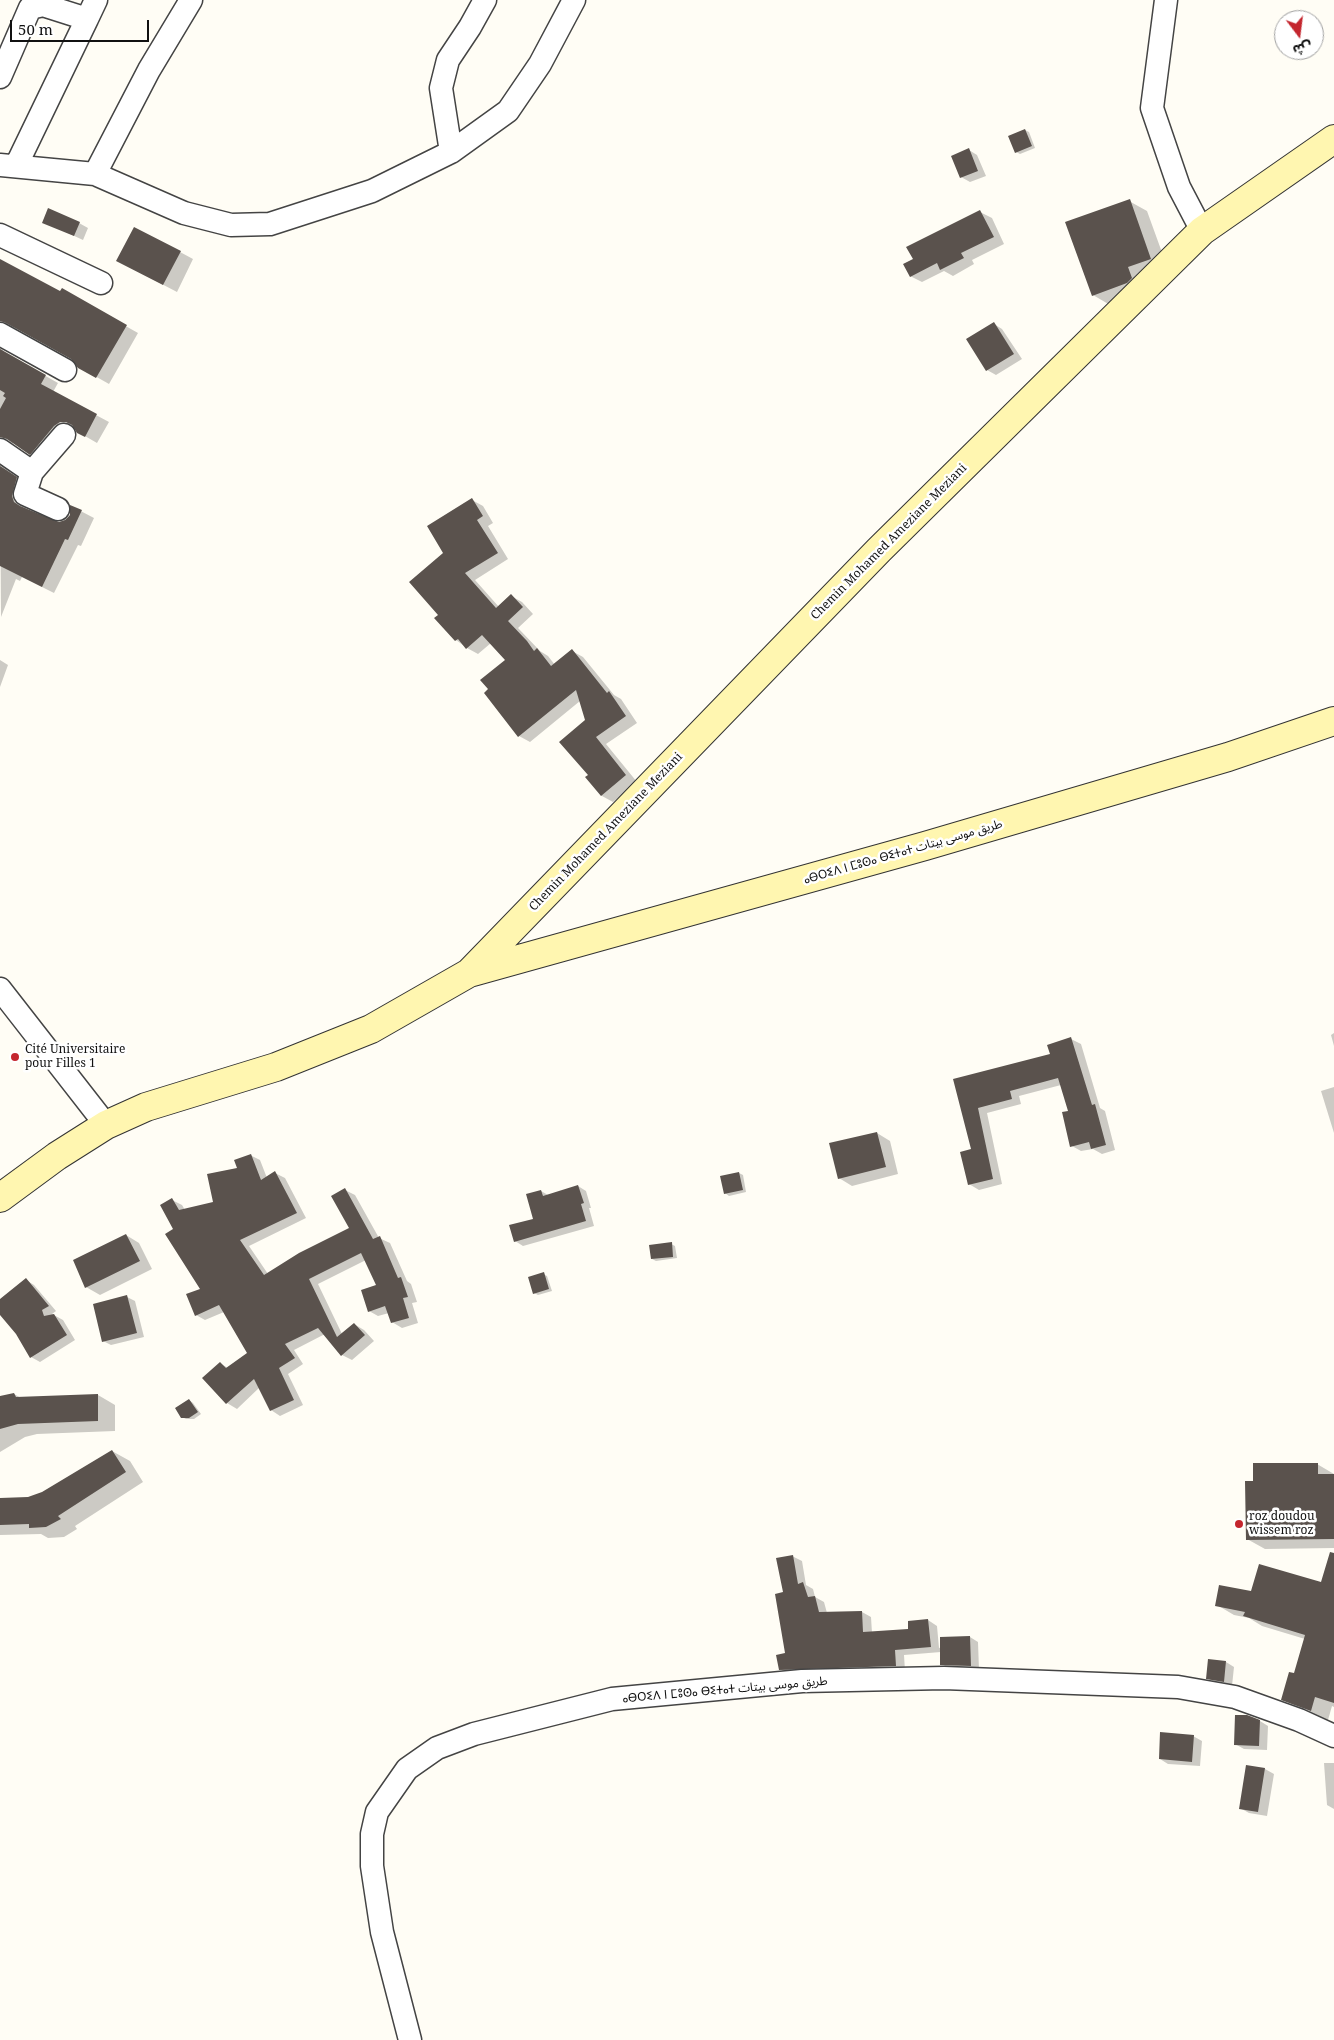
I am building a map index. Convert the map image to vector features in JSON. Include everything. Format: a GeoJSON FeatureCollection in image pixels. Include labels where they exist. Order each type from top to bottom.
{"type":"FeatureCollection","features":[{"type":"Feature","properties":{"kind":"main road","name":"Chemin Mohamed Ameziane Meziani"},"geometry":{"type":"LineString","coordinates":[[470,973],[880,550],[1202,231],[1334,139]]}},
{"type":"Feature","properties":{"kind":"main road","name":"ⴰⴱⵔⵉⴷ ⵏ ⵎⵓⵙⴰ ⴱⵉⵜⴰⵜ طريق موسى بيتات"},"geometry":{"type":"LineString","coordinates":[[470,973],[944,841],[1228,757],[1334,721]]}},
{"type":"Feature","properties":{"kind":"main road"},"geometry":{"type":"LineString","coordinates":[[0,1198],[57,1156],[106,1125],[146,1107],[276,1067],[371,1029],[470,973]]}},
{"type":"Feature","properties":{"kind":"street"},"geometry":{"type":"LineString","coordinates":[[95,174],[149,70],[191,0]]}},
{"type":"Feature","properties":{"kind":"street"},"geometry":{"type":"LineString","coordinates":[[451,152],[441,88],[448,60],[485,0]]}},
{"type":"Feature","properties":{"kind":"street"},"geometry":{"type":"LineString","coordinates":[[0,77],[30,8],[43,5],[91,9],[8,165],[95,174],[184,213],[231,225],[270,224],[372,191],[451,152],[508,112],[540,64],[574,0]]}},
{"type":"Feature","properties":{"kind":"street"},"geometry":{"type":"LineString","coordinates":[[1166,0],[1152,108],[1179,187],[1202,231]]}},
{"type":"Feature","properties":{"kind":"street"},"geometry":{"type":"LineString","coordinates":[[0,235],[101,283]]}},
{"type":"Feature","properties":{"kind":"street"},"geometry":{"type":"LineString","coordinates":[[0,334],[65,370]]}},
{"type":"Feature","properties":{"kind":"street"},"geometry":{"type":"LineString","coordinates":[[58,509],[25,494],[32,472],[64,435]]}},
{"type":"Feature","properties":{"kind":"street"},"geometry":{"type":"LineString","coordinates":[[0,450],[32,472]]}},
{"type":"Feature","properties":{"kind":"street"},"geometry":{"type":"LineString","coordinates":[[0,989],[106,1125]]}},
{"type":"Feature","properties":{"kind":"street","name":"ⴰⴱⵔⵉⴷ ⵏ ⵎⵓⵙⴰ ⴱⵉⵜⴰⵜ طريق موسى بيتات"},"geometry":{"type":"LineString","coordinates":[[410,2040],[382,1932],[372,1866],[372,1834],[377,1812],[408,1769],[437,1748],[474,1734],[612,1699],[802,1681],[944,1678],[1178,1687],[1235,1697],[1299,1720],[1334,1736]]}},
{"type":"Feature","properties":{"kind":"building"},"geometry":{"type":"Polygon","coordinates":[[[1025,129],[1032,146],[1015,153],[1008,136],[1025,129]]]}},
{"type":"Feature","properties":{"kind":"building"},"geometry":{"type":"Polygon","coordinates":[[[969,148],[978,171],[960,178],[951,156],[969,148]]]}},
{"type":"Feature","properties":{"kind":"building"},"geometry":{"type":"Polygon","coordinates":[[[1130,199],[1151,259],[1128,267],[1132,278],[1127,283],[1092,296],[1065,222],[1130,199]]]}},
{"type":"Feature","properties":{"kind":"building"},"geometry":{"type":"Polygon","coordinates":[[[48,208],[80,222],[74,236],[42,223],[48,208]]]}},
{"type":"Feature","properties":{"kind":"building"},"geometry":{"type":"Polygon","coordinates":[[[980,210],[994,237],[961,253],[964,258],[940,270],[937,263],[910,277],[903,264],[913,259],[906,247],[980,210]]]}},
{"type":"Feature","properties":{"kind":"building"},"geometry":{"type":"Polygon","coordinates":[[[134,227],[181,251],[163,285],[116,261],[134,227]]]}},
{"type":"Feature","properties":{"kind":"building"},"geometry":{"type":"Polygon","coordinates":[[[0,259],[60,291],[62,288],[127,325],[96,378],[78,368],[71,359],[0,321],[0,259]]]}},
{"type":"Feature","properties":{"kind":"building"},"geometry":{"type":"Polygon","coordinates":[[[994,322],[1014,354],[986,371],[966,339],[994,322]]]}},
{"type":"Feature","properties":{"kind":"building"},"geometry":{"type":"Polygon","coordinates":[[[0,349],[46,375],[41,384],[97,414],[85,437],[77,433],[72,425],[60,422],[54,426],[30,455],[7,439],[0,437],[0,409],[6,398],[3,396],[5,393],[0,390],[0,349]]]}},
{"type":"Feature","properties":{"kind":"building"},"geometry":{"type":"Polygon","coordinates":[[[0,466],[17,477],[12,496],[14,502],[20,506],[59,522],[65,520],[70,515],[70,505],[82,510],[68,540],[65,539],[42,587],[0,566],[0,466]]]}},
{"type":"Feature","properties":{"kind":"building"},"geometry":{"type":"Polygon","coordinates":[[[472,498],[483,516],[477,520],[498,553],[465,573],[496,608],[511,594],[523,607],[508,621],[534,651],[537,648],[551,666],[572,649],[607,693],[609,691],[626,716],[596,737],[626,775],[601,796],[585,777],[588,775],[559,742],[585,720],[576,690],[518,737],[484,693],[488,689],[480,680],[505,660],[482,635],[466,649],[458,639],[455,641],[434,618],[438,615],[409,582],[443,553],[427,526],[472,498]]]}},
{"type":"Feature","properties":{"kind":"building"},"geometry":{"type":"Polygon","coordinates":[[[1071,1037],[1092,1105],[1095,1104],[1106,1145],[1091,1149],[1089,1142],[1070,1147],[1062,1112],[1068,1111],[1058,1078],[1010,1091],[1012,1099],[978,1108],[993,1179],[968,1185],[960,1152],[971,1149],[953,1079],[1050,1054],[1047,1045],[1071,1037]]]}},
{"type":"Feature","properties":{"kind":"building"},"geometry":{"type":"Polygon","coordinates":[[[877,1132],[886,1167],[838,1179],[829,1143],[877,1132]]]}},
{"type":"Feature","properties":{"kind":"building"},"geometry":{"type":"Polygon","coordinates":[[[251,1154],[261,1180],[275,1171],[297,1213],[240,1240],[264,1275],[299,1253],[349,1228],[331,1196],[345,1188],[373,1239],[380,1236],[398,1278],[401,1277],[408,1297],[403,1298],[409,1318],[391,1323],[385,1306],[368,1312],[361,1290],[376,1285],[361,1253],[309,1279],[337,1337],[354,1323],[365,1335],[341,1356],[318,1328],[285,1344],[295,1358],[279,1368],[294,1400],[270,1411],[254,1379],[226,1404],[202,1378],[220,1362],[226,1368],[247,1353],[219,1305],[195,1316],[186,1294],[200,1289],[165,1234],[173,1229],[160,1205],[172,1198],[179,1210],[213,1202],[207,1174],[237,1168],[234,1160],[251,1154]]]}},
{"type":"Feature","properties":{"kind":"building"},"geometry":{"type":"Polygon","coordinates":[[[739,1172],[743,1190],[724,1194],[720,1176],[739,1172]]]}},
{"type":"Feature","properties":{"kind":"building"},"geometry":{"type":"Polygon","coordinates":[[[578,1185],[584,1203],[581,1204],[586,1221],[514,1242],[509,1225],[533,1219],[526,1194],[541,1190],[543,1196],[578,1185]]]}},
{"type":"Feature","properties":{"kind":"building"},"geometry":{"type":"Polygon","coordinates":[[[126,1234],[140,1261],[85,1288],[73,1260],[126,1234]]]}},
{"type":"Feature","properties":{"kind":"building"},"geometry":{"type":"Polygon","coordinates":[[[672,1242],[673,1257],[651,1259],[649,1245],[672,1242]]]}},
{"type":"Feature","properties":{"kind":"building"},"geometry":{"type":"Polygon","coordinates":[[[544,1272],[549,1289],[533,1294],[528,1277],[544,1272]]]}},
{"type":"Feature","properties":{"kind":"building"},"geometry":{"type":"Polygon","coordinates":[[[26,1278],[49,1306],[42,1310],[44,1316],[54,1314],[67,1335],[30,1358],[16,1334],[0,1315],[0,1299],[26,1278]]]}},
{"type":"Feature","properties":{"kind":"building"},"geometry":{"type":"Polygon","coordinates":[[[127,1295],[137,1333],[102,1342],[93,1304],[127,1295]]]}},
{"type":"Feature","properties":{"kind":"building"},"geometry":{"type":"Polygon","coordinates":[[[14,1393],[16,1397],[98,1394],[98,1421],[18,1424],[0,1429],[0,1396],[14,1393]]]}},
{"type":"Feature","properties":{"kind":"building"},"geometry":{"type":"Polygon","coordinates":[[[189,1399],[198,1412],[189,1418],[181,1418],[175,1408],[189,1399]]]}},
{"type":"Feature","properties":{"kind":"building"},"geometry":{"type":"Polygon","coordinates":[[[112,1450],[126,1472],[58,1516],[61,1519],[46,1527],[29,1528],[29,1524],[0,1525],[0,1498],[28,1497],[42,1492],[112,1450]]]}},
{"type":"Feature","properties":{"kind":"building"},"geometry":{"type":"Polygon","coordinates":[[[1253,1463],[1318,1463],[1318,1474],[1334,1474],[1334,1539],[1246,1540],[1245,1481],[1253,1481],[1253,1463]]]}},
{"type":"Feature","properties":{"kind":"building"},"geometry":{"type":"Polygon","coordinates":[[[1330,1552],[1334,1553],[1334,1703],[1315,1697],[1311,1711],[1281,1700],[1289,1672],[1294,1673],[1305,1635],[1243,1616],[1245,1612],[1215,1606],[1219,1585],[1251,1591],[1259,1564],[1321,1582],[1330,1552]]]}},
{"type":"Feature","properties":{"kind":"building"},"geometry":{"type":"Polygon","coordinates":[[[793,1555],[798,1584],[803,1582],[808,1597],[815,1596],[819,1612],[862,1611],[863,1632],[908,1629],[908,1621],[928,1619],[931,1647],[895,1650],[896,1666],[779,1670],[776,1655],[785,1653],[775,1594],[783,1592],[776,1558],[793,1555]]]}},
{"type":"Feature","properties":{"kind":"building"},"geometry":{"type":"Polygon","coordinates":[[[970,1636],[971,1666],[940,1665],[940,1637],[970,1636]]]}},
{"type":"Feature","properties":{"kind":"building"},"geometry":{"type":"Polygon","coordinates":[[[1208,1659],[1226,1661],[1224,1682],[1206,1679],[1208,1659]]]}},
{"type":"Feature","properties":{"kind":"building"},"geometry":{"type":"Polygon","coordinates":[[[1235,1715],[1247,1715],[1260,1720],[1259,1746],[1234,1745],[1235,1715]]]}},
{"type":"Feature","properties":{"kind":"building"},"geometry":{"type":"Polygon","coordinates":[[[1160,1732],[1194,1735],[1192,1762],[1159,1759],[1160,1732]]]}},
{"type":"Feature","properties":{"kind":"building"},"geometry":{"type":"Polygon","coordinates":[[[1246,1765],[1265,1768],[1258,1812],[1239,1809],[1246,1765]]]}},
{"type":"Feature","properties":{"kind":"place","name":"Cité Universitaire pour Filles 1"},"geometry":{"type":"Point","coordinates":[15,1057]}},
{"type":"Feature","properties":{"kind":"place","name":"roz doudou wissem roz"},"geometry":{"type":"Point","coordinates":[1239,1524]}}]}
